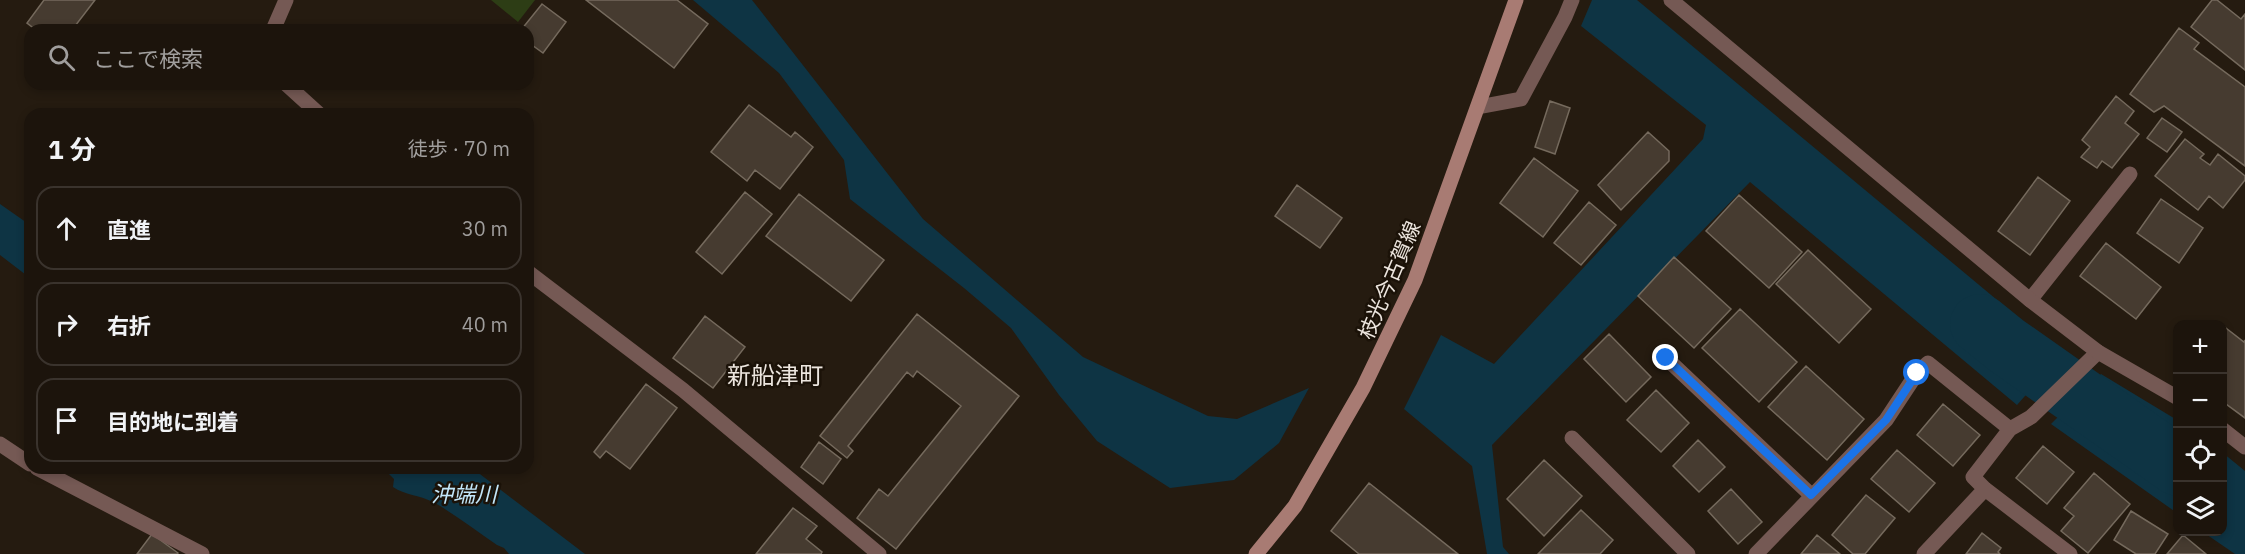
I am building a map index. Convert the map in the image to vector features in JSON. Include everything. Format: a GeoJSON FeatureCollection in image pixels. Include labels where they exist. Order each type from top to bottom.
{"type":"FeatureCollection","features":[{"type":"Feature","properties":{"kind":"main road","name":"枝光今古賀線"},"geometry":{"type":"LineString","coordinates":[[1256,554],[1295,506],[1363,388],[1415,280],[1516,0]]}},
{"type":"Feature","properties":{"kind":"street"},"geometry":{"type":"LineString","coordinates":[[276,24],[286,0]]}},
{"type":"Feature","properties":{"kind":"street"},"geometry":{"type":"LineString","coordinates":[[1478,107],[1521,99],[1566,17],[1572,0]]}},
{"type":"Feature","properties":{"kind":"street"},"geometry":{"type":"LineString","coordinates":[[1671,0],[2030,300],[2098,352],[2173,395]]}},
{"type":"Feature","properties":{"kind":"street"},"geometry":{"type":"LineString","coordinates":[[293,90],[312,108]]}},
{"type":"Feature","properties":{"kind":"street"},"geometry":{"type":"LineString","coordinates":[[2030,300],[2130,174]]}},
{"type":"Feature","properties":{"kind":"street"},"geometry":{"type":"LineString","coordinates":[[534,277],[683,390],[879,554]]}},
{"type":"Feature","properties":{"kind":"street"},"geometry":{"type":"LineString","coordinates":[[2070,554],[1985,489],[1973,477],[2010,429],[2031,417],[2098,352]]}},
{"type":"Feature","properties":{"kind":"street"},"geometry":{"type":"LineString","coordinates":[[1666,358],[1811,495]]}},
{"type":"Feature","properties":{"kind":"street"},"geometry":{"type":"LineString","coordinates":[[1756,554],[1886,420],[1917,373],[1928,363],[2010,429]]}},
{"type":"Feature","properties":{"kind":"street"},"geometry":{"type":"LineString","coordinates":[[2227,432],[2245,447]]}},
{"type":"Feature","properties":{"kind":"street"},"geometry":{"type":"LineString","coordinates":[[1572,438],[1688,554]]}},
{"type":"Feature","properties":{"kind":"street"},"geometry":{"type":"LineString","coordinates":[[0,444],[24,460]]}},
{"type":"Feature","properties":{"kind":"street"},"geometry":{"type":"LineString","coordinates":[[48,474],[201,554]]}},
{"type":"Feature","properties":{"kind":"street"},"geometry":{"type":"LineString","coordinates":[[1924,554],[1985,489]]}},
{"type":"Feature","properties":{"kind":"green space"},"geometry":{"type":"Polygon","coordinates":[[[491,0],[535,0],[518,22],[491,0]]]}},
{"type":"Feature","properties":{"kind":"water"},"geometry":{"type":"Polygon","coordinates":[[[693,0],[752,0],[923,219],[1083,357],[1208,416],[1237,419],[1309,388],[1279,443],[1234,480],[1170,488],[1097,441],[1059,395],[1011,328],[964,288],[850,199],[844,160],[779,73],[693,0]]]}},
{"type":"Feature","properties":{"kind":"water"},"geometry":{"type":"Polygon","coordinates":[[[1592,0],[1637,0],[2062,354],[2017,405],[1750,182],[1492,445],[1503,547],[1509,554],[1487,554],[1472,466],[1404,409],[1441,335],[1494,364],[1703,139],[1706,125],[1581,26],[1592,0]]]}},
{"type":"Feature","properties":{"kind":"water"},"geometry":{"type":"Polygon","coordinates":[[[0,204],[24,221],[24,273],[0,255],[0,204]]]}},
{"type":"Feature","properties":{"kind":"water"},"geometry":{"type":"Polygon","coordinates":[[[2101,374],[2173,418],[2173,510],[2051,424],[2101,374]]]}},
{"type":"Feature","properties":{"kind":"water"},"geometry":{"type":"Polygon","coordinates":[[[2227,456],[2245,471],[2245,554],[2235,554],[2209,536],[2227,536],[2227,456]]]}},
{"type":"Feature","properties":{"kind":"water","name":"沖端川"},"geometry":{"type":"Polygon","coordinates":[[[389,474],[480,474],[585,554],[509,554],[504,548],[441,507],[393,487],[394,479],[389,474]]]}},
{"type":"Feature","properties":{"kind":"building"},"geometry":{"type":"Polygon","coordinates":[[[44,0],[95,0],[77,24],[27,23],[44,0]]]}},
{"type":"Feature","properties":{"kind":"building"},"geometry":{"type":"Polygon","coordinates":[[[586,0],[677,0],[708,24],[674,68],[586,0]]]}},
{"type":"Feature","properties":{"kind":"building"},"geometry":{"type":"Polygon","coordinates":[[[2212,0],[2217,0],[2241,19],[2245,14],[2245,70],[2191,27],[2212,0]]]}},
{"type":"Feature","properties":{"kind":"building"},"geometry":{"type":"Polygon","coordinates":[[[542,4],[566,22],[543,53],[534,46],[534,24],[526,24],[542,4]]]}},
{"type":"Feature","properties":{"kind":"building"},"geometry":{"type":"Polygon","coordinates":[[[2179,28],[2199,43],[2194,49],[2245,87],[2245,166],[2164,106],[2154,112],[2130,94],[2179,28]]]}},
{"type":"Feature","properties":{"kind":"building"},"geometry":{"type":"Polygon","coordinates":[[[2116,96],[2134,111],[2125,123],[2139,134],[2112,168],[2102,161],[2097,168],[2081,157],[2090,147],[2082,140],[2116,96]]]}},
{"type":"Feature","properties":{"kind":"building"},"geometry":{"type":"Polygon","coordinates":[[[1550,101],[1570,108],[1555,154],[1535,147],[1550,101]]]}},
{"type":"Feature","properties":{"kind":"building"},"geometry":{"type":"Polygon","coordinates":[[[749,105],[791,137],[795,132],[813,147],[780,189],[755,170],[747,181],[711,152],[749,105]]]}},
{"type":"Feature","properties":{"kind":"building"},"geometry":{"type":"Polygon","coordinates":[[[2162,118],[2182,132],[2167,152],[2147,138],[2162,118]]]}},
{"type":"Feature","properties":{"kind":"building"},"geometry":{"type":"Polygon","coordinates":[[[1648,132],[1669,151],[1669,161],[1621,210],[1598,185],[1648,132]]]}},
{"type":"Feature","properties":{"kind":"building"},"geometry":{"type":"Polygon","coordinates":[[[2185,139],[2204,154],[2200,158],[2210,165],[2218,154],[2245,176],[2245,180],[2223,208],[2209,196],[2198,210],[2155,176],[2185,139]]]}},
{"type":"Feature","properties":{"kind":"building"},"geometry":{"type":"Polygon","coordinates":[[[1534,158],[1578,191],[1543,237],[1500,203],[1534,158]]]}},
{"type":"Feature","properties":{"kind":"building"},"geometry":{"type":"Polygon","coordinates":[[[2038,177],[2070,201],[2030,255],[1998,231],[2038,177]]]}},
{"type":"Feature","properties":{"kind":"building"},"geometry":{"type":"Polygon","coordinates":[[[1297,185],[1342,218],[1320,248],[1275,216],[1297,185]]]}},
{"type":"Feature","properties":{"kind":"building"},"geometry":{"type":"Polygon","coordinates":[[[745,192],[772,214],[722,274],[696,252],[745,192]]]}},
{"type":"Feature","properties":{"kind":"building"},"geometry":{"type":"Polygon","coordinates":[[[799,194],[884,260],[851,301],[766,236],[799,194]]]}},
{"type":"Feature","properties":{"kind":"building"},"geometry":{"type":"Polygon","coordinates":[[[1739,195],[1802,252],[1769,288],[1706,231],[1739,195]]]}},
{"type":"Feature","properties":{"kind":"building"},"geometry":{"type":"Polygon","coordinates":[[[2161,199],[2203,228],[2179,263],[2137,233],[2161,199]]]}},
{"type":"Feature","properties":{"kind":"building"},"geometry":{"type":"Polygon","coordinates":[[[1589,202],[1616,225],[1581,265],[1554,243],[1589,202]]]}},
{"type":"Feature","properties":{"kind":"building"},"geometry":{"type":"Polygon","coordinates":[[[2106,243],[2161,287],[2136,319],[2080,276],[2106,243]]]}},
{"type":"Feature","properties":{"kind":"building"},"geometry":{"type":"Polygon","coordinates":[[[1808,250],[1871,309],[1839,343],[1776,284],[1808,250]]]}},
{"type":"Feature","properties":{"kind":"building"},"geometry":{"type":"Polygon","coordinates":[[[1674,257],[1731,309],[1694,348],[1638,296],[1674,257]]]}},
{"type":"Feature","properties":{"kind":"building"},"geometry":{"type":"Polygon","coordinates":[[[1740,309],[1797,362],[1759,402],[1702,348],[1740,309]]]}},
{"type":"Feature","properties":{"kind":"building"},"geometry":{"type":"Polygon","coordinates":[[[917,314],[1019,396],[896,549],[857,518],[879,489],[888,496],[961,406],[917,371],[913,377],[907,372],[848,446],[853,451],[847,458],[820,436],[917,314]]]}},
{"type":"Feature","properties":{"kind":"building"},"geometry":{"type":"Polygon","coordinates":[[[705,316],[745,347],[713,388],[673,358],[705,316]]]}},
{"type":"Feature","properties":{"kind":"building"},"geometry":{"type":"Polygon","coordinates":[[[2227,329],[2244,342],[2245,340],[2245,418],[2227,405],[2227,329]]]}},
{"type":"Feature","properties":{"kind":"building"},"geometry":{"type":"Polygon","coordinates":[[[1609,334],[1651,377],[1626,402],[1584,359],[1609,334]]]}},
{"type":"Feature","properties":{"kind":"building"},"geometry":{"type":"Polygon","coordinates":[[[1806,366],[1864,419],[1827,460],[1768,407],[1806,366]]]}},
{"type":"Feature","properties":{"kind":"building"},"geometry":{"type":"Polygon","coordinates":[[[646,384],[677,408],[630,469],[606,451],[600,458],[594,452],[646,384]]]}},
{"type":"Feature","properties":{"kind":"building"},"geometry":{"type":"Polygon","coordinates":[[[1656,390],[1689,423],[1661,452],[1627,420],[1656,390]]]}},
{"type":"Feature","properties":{"kind":"building"},"geometry":{"type":"Polygon","coordinates":[[[1943,404],[1980,435],[1953,466],[1917,435],[1943,404]]]}},
{"type":"Feature","properties":{"kind":"building"},"geometry":{"type":"Polygon","coordinates":[[[1698,440],[1725,467],[1699,492],[1673,466],[1698,440]]]}},
{"type":"Feature","properties":{"kind":"building"},"geometry":{"type":"Polygon","coordinates":[[[819,442],[841,459],[823,484],[801,467],[819,442]]]}},
{"type":"Feature","properties":{"kind":"building"},"geometry":{"type":"Polygon","coordinates":[[[2043,446],[2074,472],[2047,504],[2016,478],[2043,446]]]}},
{"type":"Feature","properties":{"kind":"building"},"geometry":{"type":"Polygon","coordinates":[[[1897,450],[1935,483],[1909,512],[1871,479],[1897,450]]]}},
{"type":"Feature","properties":{"kind":"building"},"geometry":{"type":"Polygon","coordinates":[[[1544,460],[1582,496],[1544,536],[1507,499],[1544,460]]]}},
{"type":"Feature","properties":{"kind":"building"},"geometry":{"type":"Polygon","coordinates":[[[2094,473],[2130,504],[2088,553],[2061,531],[2074,516],[2064,508],[2094,473]]]}},
{"type":"Feature","properties":{"kind":"building"},"geometry":{"type":"Polygon","coordinates":[[[1369,483],[1458,554],[1359,554],[1331,531],[1369,483]]]}},
{"type":"Feature","properties":{"kind":"building"},"geometry":{"type":"Polygon","coordinates":[[[1731,489],[1762,522],[1738,544],[1708,511],[1731,489]]]}},
{"type":"Feature","properties":{"kind":"building"},"geometry":{"type":"Polygon","coordinates":[[[1866,495],[1895,518],[1865,554],[1853,554],[1832,535],[1866,495]]]}},
{"type":"Feature","properties":{"kind":"building"},"geometry":{"type":"Polygon","coordinates":[[[793,508],[817,526],[806,539],[822,552],[821,554],[756,554],[793,508]]]}},
{"type":"Feature","properties":{"kind":"building"},"geometry":{"type":"Polygon","coordinates":[[[1581,510],[1613,540],[1600,554],[1538,554],[1581,510]]]}},
{"type":"Feature","properties":{"kind":"building"},"geometry":{"type":"Polygon","coordinates":[[[2131,511],[2168,534],[2155,554],[2136,554],[2114,540],[2131,511]]]}},
{"type":"Feature","properties":{"kind":"building"},"geometry":{"type":"Polygon","coordinates":[[[1982,533],[2001,548],[1998,552],[2000,554],[1966,554],[1982,533]]]}},
{"type":"Feature","properties":{"kind":"building"},"geometry":{"type":"Polygon","coordinates":[[[152,534],[178,553],[137,554],[152,534]]]}},
{"type":"Feature","properties":{"kind":"building"},"geometry":{"type":"Polygon","coordinates":[[[1817,535],[1840,554],[1801,554],[1817,535]]]}},
{"type":"Feature","properties":{"kind":"building"},"geometry":{"type":"Polygon","coordinates":[[[2184,536],[2206,554],[2167,554],[2184,536]]]}},
{"type":"Feature","properties":{"kind":"waterway"},"geometry":{"type":"LineString","coordinates":[[1980,324],[2006,345],[2173,462]]}},
{"type":"Feature","properties":{"kind":"district","name":"新船津町"},"geometry":{"type":"Point","coordinates":[775,375]}},
{"type":"Feature","properties":{"kind":"route"},"geometry":{"type":"LineString","coordinates":[[1666,358],[1811,495],[1886,420],[1917,373]]}}]}
